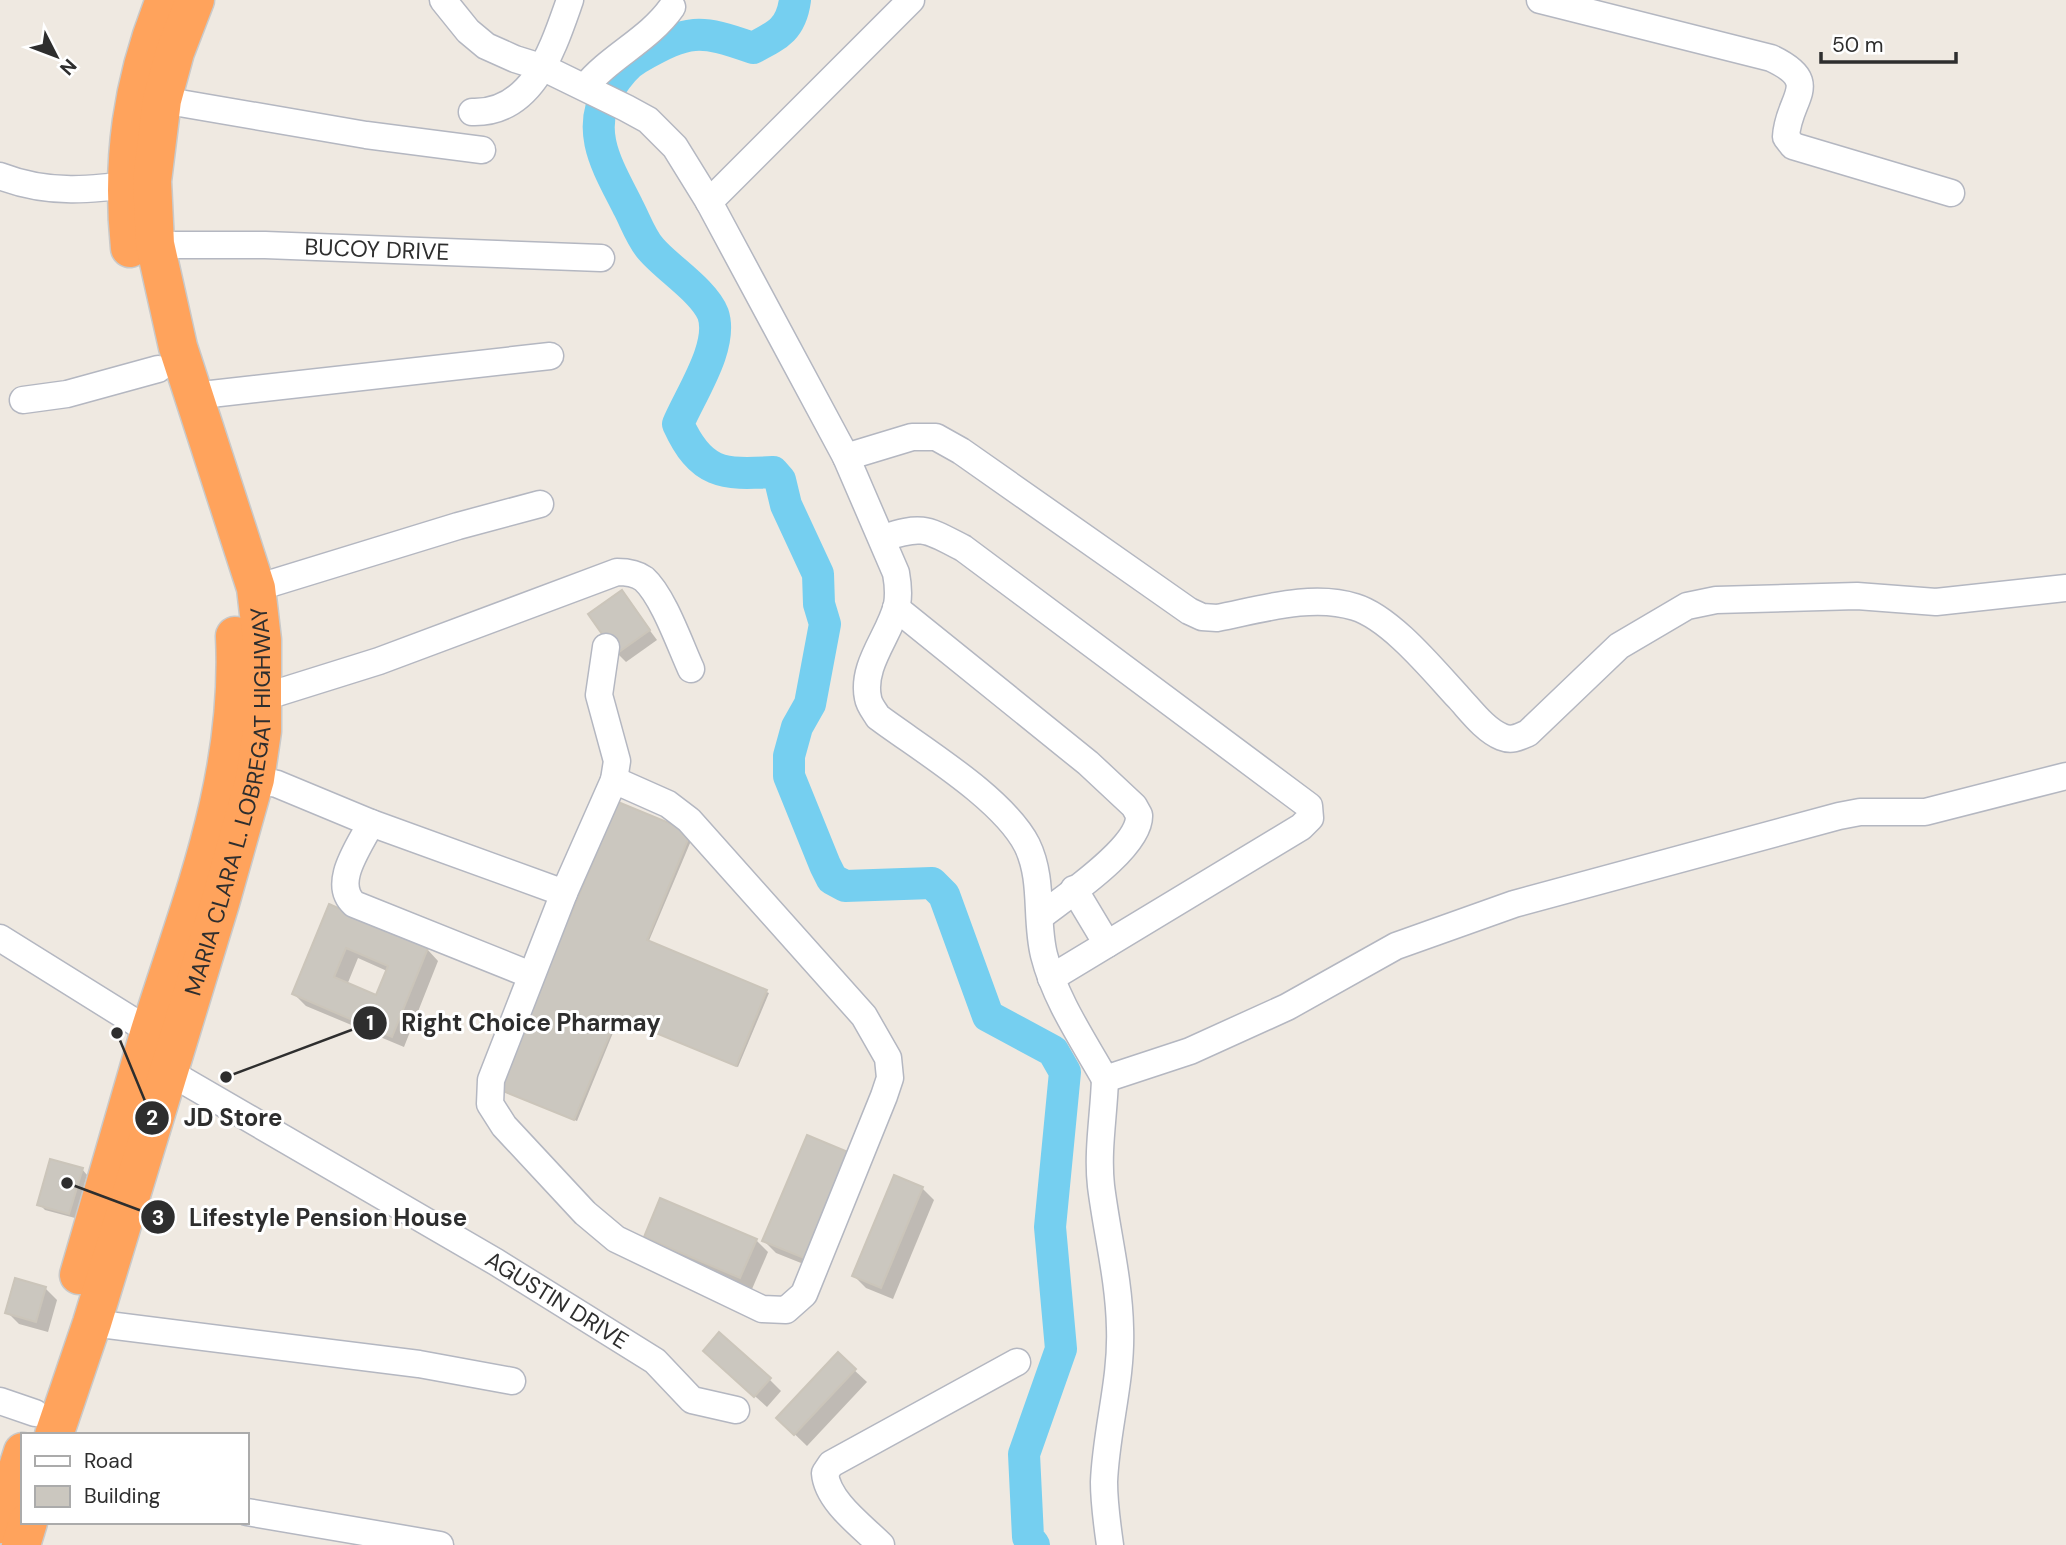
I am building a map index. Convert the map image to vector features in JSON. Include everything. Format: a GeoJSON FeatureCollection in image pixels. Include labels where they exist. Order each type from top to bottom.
{"type":"FeatureCollection","features":[{"type":"Feature","properties":{"kind":"highway","name":"MARIA CLARA L. LOBREGAT HIGHWAY"},"geometry":{"type":"LineString","coordinates":[[138,183],[162,100],[184,1]]}},
{"type":"Feature","properties":{"kind":"highway","name":"MARIA CLARA L. LOBREGAT HIGHWAY"},"geometry":{"type":"LineString","coordinates":[[184,1],[150,37],[133,113],[142,245],[142,310],[158,369],[230,595],[241,776]]}},
{"type":"Feature","properties":{"kind":"highway","name":"MARIA CLARA L. LOBREGAT HIGHWAY"},"geometry":{"type":"LineString","coordinates":[[29,1421],[92,1323],[264,697],[256,588],[193,396],[163,291],[142,245]]}},
{"type":"Feature","properties":{"kind":"highway","name":"MARIA CLARA L. LOBREGAT HIGHWAY"},"geometry":{"type":"LineString","coordinates":[[29,1421],[165,1050]]}},
{"type":"Feature","properties":{"kind":"highway"},"geometry":{"type":"LineString","coordinates":[[0,1524],[21,1458]]}},
{"type":"Feature","properties":{"kind":"highway"},"geometry":{"type":"LineString","coordinates":[[22,1545],[27,1524]]}},
{"type":"Feature","properties":{"kind":"street"},"geometry":{"type":"LineString","coordinates":[[443,0],[468,31],[486,46],[544,68],[626,108],[648,120],[675,148],[709,202],[846,457],[896,573],[896,608],[874,657],[868,680],[868,699],[878,717],[1002,812],[1027,845],[1039,888],[1044,954],[1051,978],[1105,1079],[1101,1186],[1118,1280],[1121,1331],[1117,1390],[1104,1480],[1110,1545]]}},
{"type":"Feature","properties":{"kind":"street"},"geometry":{"type":"LineString","coordinates":[[472,112],[491,112],[512,102],[544,68],[570,0]]}},
{"type":"Feature","properties":{"kind":"street"},"geometry":{"type":"LineString","coordinates":[[709,202],[911,0]]}},
{"type":"Feature","properties":{"kind":"street"},"geometry":{"type":"LineString","coordinates":[[1540,0],[1772,58],[1791,67],[1800,78],[1800,91],[1786,128],[1786,137],[1793,146],[1951,193]]}},
{"type":"Feature","properties":{"kind":"street"},"geometry":{"type":"LineString","coordinates":[[593,91],[596,74],[663,20],[672,7]]}},
{"type":"Feature","properties":{"kind":"street"},"geometry":{"type":"LineString","coordinates":[[162,100],[366,135],[482,150]]}},
{"type":"Feature","properties":{"kind":"street"},"geometry":{"type":"LineString","coordinates":[[0,176],[56,191],[85,191],[138,183]]}},
{"type":"Feature","properties":{"kind":"street","name":"BUCOY DRIVE"},"geometry":{"type":"LineString","coordinates":[[142,245],[601,258]]}},
{"type":"Feature","properties":{"kind":"street"},"geometry":{"type":"LineString","coordinates":[[193,396],[550,356]]}},
{"type":"Feature","properties":{"kind":"street"},"geometry":{"type":"LineString","coordinates":[[23,400],[77,391],[158,369]]}},
{"type":"Feature","properties":{"kind":"street"},"geometry":{"type":"LineString","coordinates":[[846,457],[912,437],[936,437],[961,451],[1189,611],[1202,617],[1217,618],[1302,603],[1333,603],[1356,607],[1385,623],[1478,719],[1505,738],[1516,739],[1528,733],[1619,646],[1687,606],[1716,600],[1857,596],[1936,602],[2066,588]]}},
{"type":"Feature","properties":{"kind":"street"},"geometry":{"type":"LineString","coordinates":[[256,588],[458,526],[540,504]]}},
{"type":"Feature","properties":{"kind":"street"},"geometry":{"type":"LineString","coordinates":[[883,538],[915,528],[933,533],[963,548],[1309,806],[1310,818],[1301,827],[1051,978]]}},
{"type":"Feature","properties":{"kind":"street"},"geometry":{"type":"LineString","coordinates":[[264,697],[379,661],[617,572],[630,573],[643,579],[654,594],[691,669]]}},
{"type":"Feature","properties":{"kind":"street"},"geometry":{"type":"LineString","coordinates":[[896,608],[1088,764],[1134,806],[1140,824],[1135,834],[1122,849],[1041,916]]}},
{"type":"Feature","properties":{"kind":"street"},"geometry":{"type":"LineString","coordinates":[[606,647],[599,695],[617,761],[614,780],[531,975],[491,1080],[490,1104],[504,1126],[585,1213],[616,1239],[762,1309],[786,1310],[796,1304],[804,1294],[884,1097],[890,1078],[888,1058],[864,1016],[711,841],[668,804],[614,780]]}},
{"type":"Feature","properties":{"kind":"street"},"geometry":{"type":"LineString","coordinates":[[241,776],[277,784],[371,823],[564,893]]}},
{"type":"Feature","properties":{"kind":"street"},"geometry":{"type":"LineString","coordinates":[[1105,1079],[1190,1051],[1287,1007],[1396,946],[1514,904],[1839,816],[1860,812],[1925,812],[2066,776]]}},
{"type":"Feature","properties":{"kind":"street"},"geometry":{"type":"LineString","coordinates":[[371,823],[345,877],[348,898],[354,904],[531,975]]}},
{"type":"Feature","properties":{"kind":"street"},"geometry":{"type":"LineString","coordinates":[[1074,889],[1107,944]]}},
{"type":"Feature","properties":{"kind":"street","name":"AGUSTIN DRIVE"},"geometry":{"type":"LineString","coordinates":[[0,939],[165,1050],[654,1361],[692,1400],[736,1410]]}},
{"type":"Feature","properties":{"kind":"street"},"geometry":{"type":"LineString","coordinates":[[92,1323],[419,1364],[512,1381]]}},
{"type":"Feature","properties":{"kind":"street"},"geometry":{"type":"LineString","coordinates":[[881,1545],[834,1497],[825,1480],[825,1473],[831,1464],[1017,1362]]}},
{"type":"Feature","properties":{"kind":"street"},"geometry":{"type":"LineString","coordinates":[[248,1512],[333,1535],[440,1545]]}},
{"type":"Feature","properties":{"kind":"building"},"geometry":{"type":"Polygon","coordinates":[[[622,590],[650,630],[616,654],[588,614],[622,590]]]}},
{"type":"Feature","properties":{"kind":"building"},"geometry":{"type":"Polygon","coordinates":[[[618,802],[691,832],[647,940],[767,990],[736,1066],[617,1017],[574,1120],[498,1089],[565,917],[569,919],[618,802]]]}},
{"type":"Feature","properties":{"kind":"building"},"geometry":{"type":"Polygon","coordinates":[[[329,904],[428,948],[392,1037],[292,994],[329,904]],[[346,948],[334,977],[376,995],[388,966],[346,948]]]}},
{"type":"Feature","properties":{"kind":"building"},"geometry":{"type":"Polygon","coordinates":[[[807,1135],[848,1152],[804,1258],[762,1241],[807,1135]]]}},
{"type":"Feature","properties":{"kind":"building"},"geometry":{"type":"Polygon","coordinates":[[[50,1159],[83,1168],[69,1214],[37,1205],[50,1159]]]}},
{"type":"Feature","properties":{"kind":"building"},"geometry":{"type":"Polygon","coordinates":[[[894,1175],[923,1187],[881,1288],[852,1276],[894,1175]]]}},
{"type":"Feature","properties":{"kind":"building"},"geometry":{"type":"Polygon","coordinates":[[[660,1198],[757,1239],[740,1278],[644,1237],[660,1198]]]}},
{"type":"Feature","properties":{"kind":"building"},"geometry":{"type":"Polygon","coordinates":[[[15,1278],[46,1287],[36,1322],[5,1313],[15,1278]]]}},
{"type":"Feature","properties":{"kind":"building"},"geometry":{"type":"Polygon","coordinates":[[[719,1332],[771,1378],[754,1397],[703,1351],[719,1332]]]}},
{"type":"Feature","properties":{"kind":"building"},"geometry":{"type":"Polygon","coordinates":[[[838,1352],[856,1369],[794,1435],[776,1418],[838,1352]]]}},
{"type":"Feature","properties":{"kind":"waterway"},"geometry":{"type":"LineString","coordinates":[[795,0],[787,25],[753,48],[719,37],[694,35],[655,48],[634,61],[622,71],[602,104],[599,134],[613,178],[644,240],[702,297],[713,314],[714,341],[710,355],[678,424],[695,453],[715,468],[740,473],[773,472],[780,480],[786,505],[818,574],[819,604],[825,624],[810,704],[797,727],[789,756],[789,776],[825,865],[832,879],[845,886],[932,883],[944,895],[988,1016],[1053,1051],[1065,1072],[1050,1227],[1061,1349],[1024,1454],[1028,1537],[1034,1545]]}},
{"type":"Feature","properties":{"kind":"place","name":"JD Store"},"geometry":{"type":"Point","coordinates":[117,1033]}},
{"type":"Feature","properties":{"kind":"place","name":"Right Choice Pharmay"},"geometry":{"type":"Point","coordinates":[226,1077]}},
{"type":"Feature","properties":{"kind":"place","name":"Lifestyle Pension House"},"geometry":{"type":"Point","coordinates":[67,1183]}}]}
